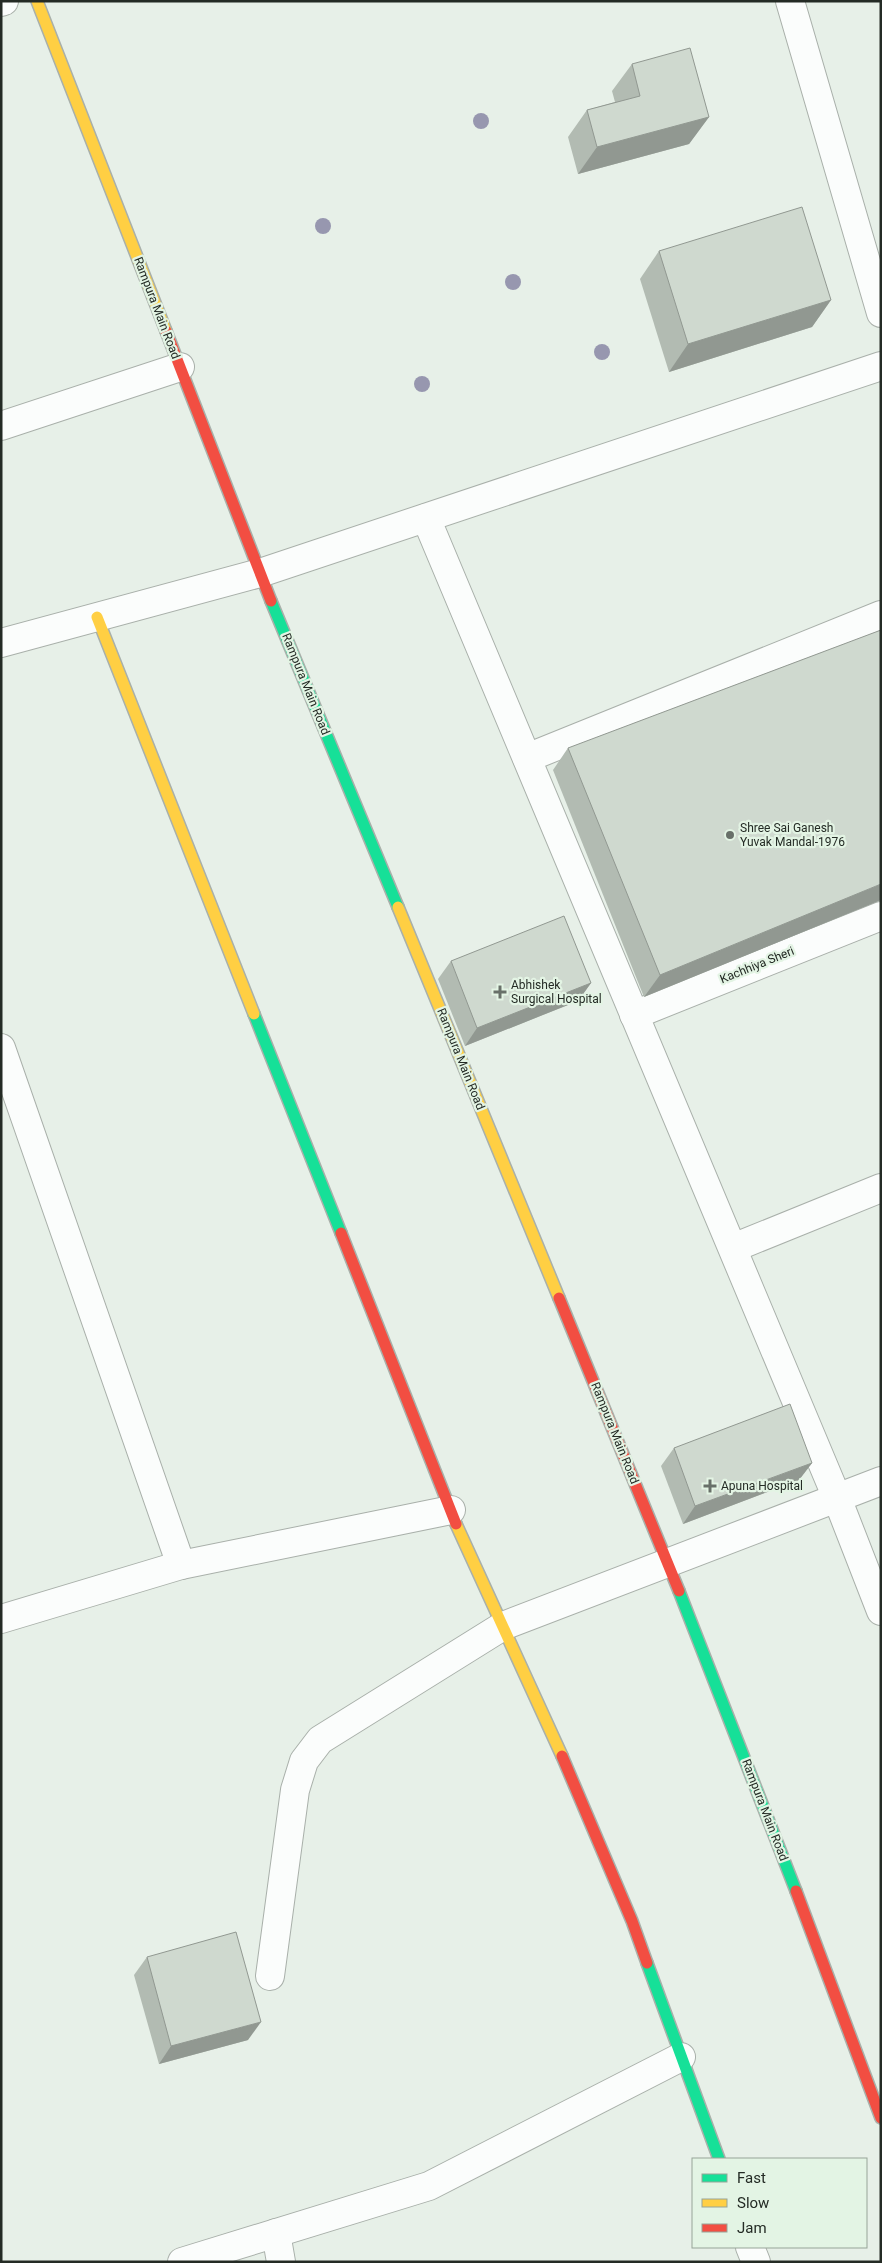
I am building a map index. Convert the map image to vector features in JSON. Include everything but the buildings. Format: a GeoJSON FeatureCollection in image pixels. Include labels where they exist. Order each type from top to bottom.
{"type":"FeatureCollection","features":[{"type":"Feature","properties":{"kind":"street","name":"Rampura Main Road"},"geometry":{"type":"LineString","coordinates":[[37,1],[260,573],[668,1564],[780,1848],[881,2118]]}},
{"type":"Feature","properties":{"kind":"street"},"geometry":{"type":"LineString","coordinates":[[790,1],[881,313]]}},
{"type":"Feature","properties":{"kind":"street"},"geometry":{"type":"LineString","coordinates":[[1,643],[260,573],[881,366]]}},
{"type":"Feature","properties":{"kind":"street"},"geometry":{"type":"LineString","coordinates":[[1,426],[180,367]]}},
{"type":"Feature","properties":{"kind":"street"},"geometry":{"type":"LineString","coordinates":[[426,518],[837,1498],[881,1611]]}},
{"type":"Feature","properties":{"kind":"street"},"geometry":{"type":"LineString","coordinates":[[527,758],[881,615]]}},
{"type":"Feature","properties":{"kind":"street"},"geometry":{"type":"LineString","coordinates":[[97,617],[450,1510],[546,1718],[632,1922],[719,2158]]}},
{"type":"Feature","properties":{"kind":"street","name":"Kachhiya Sheri"},"geometry":{"type":"LineString","coordinates":[[634,1015],[881,916]]}},
{"type":"Feature","properties":{"kind":"street"},"geometry":{"type":"LineString","coordinates":[[1,1048],[181,1565]]}},
{"type":"Feature","properties":{"kind":"street"},"geometry":{"type":"LineString","coordinates":[[732,1248],[881,1188]]}},
{"type":"Feature","properties":{"kind":"street"},"geometry":{"type":"LineString","coordinates":[[270,1976],[295,1790],[304,1761],[320,1740],[503,1626],[668,1564],[881,1480]]}},
{"type":"Feature","properties":{"kind":"street"},"geometry":{"type":"LineString","coordinates":[[1,1619],[181,1565],[450,1510]]}},
{"type":"Feature","properties":{"kind":"street"},"geometry":{"type":"LineString","coordinates":[[182,2262],[429,2186],[682,2057]]}},
{"type":"Feature","properties":{"kind":"street"},"geometry":{"type":"LineString","coordinates":[[276,2233],[281,2262]]}},
{"type":"Feature","properties":{"kind":"street"},"geometry":{"type":"LineString","coordinates":[[750,2248],[756,2262]]}},
{"type":"Feature","properties":{"kind":"traffic: fast"},"geometry":{"type":"LineString","coordinates":[[271,601],[398,907]]}},
{"type":"Feature","properties":{"kind":"traffic: fast"},"geometry":{"type":"LineString","coordinates":[[254,1014],[341,1233]]}},
{"type":"Feature","properties":{"kind":"traffic: fast"},"geometry":{"type":"LineString","coordinates":[[679,1591],[796,1891]]}},
{"type":"Feature","properties":{"kind":"traffic: fast"},"geometry":{"type":"LineString","coordinates":[[647,1963],[719,2158]]}},
{"type":"Feature","properties":{"kind":"traffic: slow"},"geometry":{"type":"LineString","coordinates":[[37,1],[166,331]]}},
{"type":"Feature","properties":{"kind":"traffic: slow"},"geometry":{"type":"LineString","coordinates":[[97,617],[254,1014]]}},
{"type":"Feature","properties":{"kind":"traffic: slow"},"geometry":{"type":"LineString","coordinates":[[398,907],[559,1298]]}},
{"type":"Feature","properties":{"kind":"traffic: slow"},"geometry":{"type":"LineString","coordinates":[[456,1524],[562,1756]]}},
{"type":"Feature","properties":{"kind":"traffic: jam"},"geometry":{"type":"LineString","coordinates":[[166,331],[271,601]]}},
{"type":"Feature","properties":{"kind":"traffic: jam"},"geometry":{"type":"LineString","coordinates":[[341,1233],[456,1524]]}},
{"type":"Feature","properties":{"kind":"traffic: jam"},"geometry":{"type":"LineString","coordinates":[[559,1298],[679,1591]]}},
{"type":"Feature","properties":{"kind":"traffic: jam"},"geometry":{"type":"LineString","coordinates":[[562,1756],[632,1921],[647,1963]]}},
{"type":"Feature","properties":{"kind":"traffic: jam"},"geometry":{"type":"LineString","coordinates":[[796,1891],[881,2118]]}},
{"type":"Feature","properties":{"kind":"place","name":"Shree Sai Ganesh Yuvak Mandal-1976"},"geometry":{"type":"Point","coordinates":[730,835]}},
{"type":"Feature","properties":{"kind":"place","name":"Abhishek Surgical Hospital"},"geometry":{"type":"Point","coordinates":[500,992]}},
{"type":"Feature","properties":{"kind":"place","name":"Apuna Hospital"},"geometry":{"type":"Point","coordinates":[710,1486]}}]}
